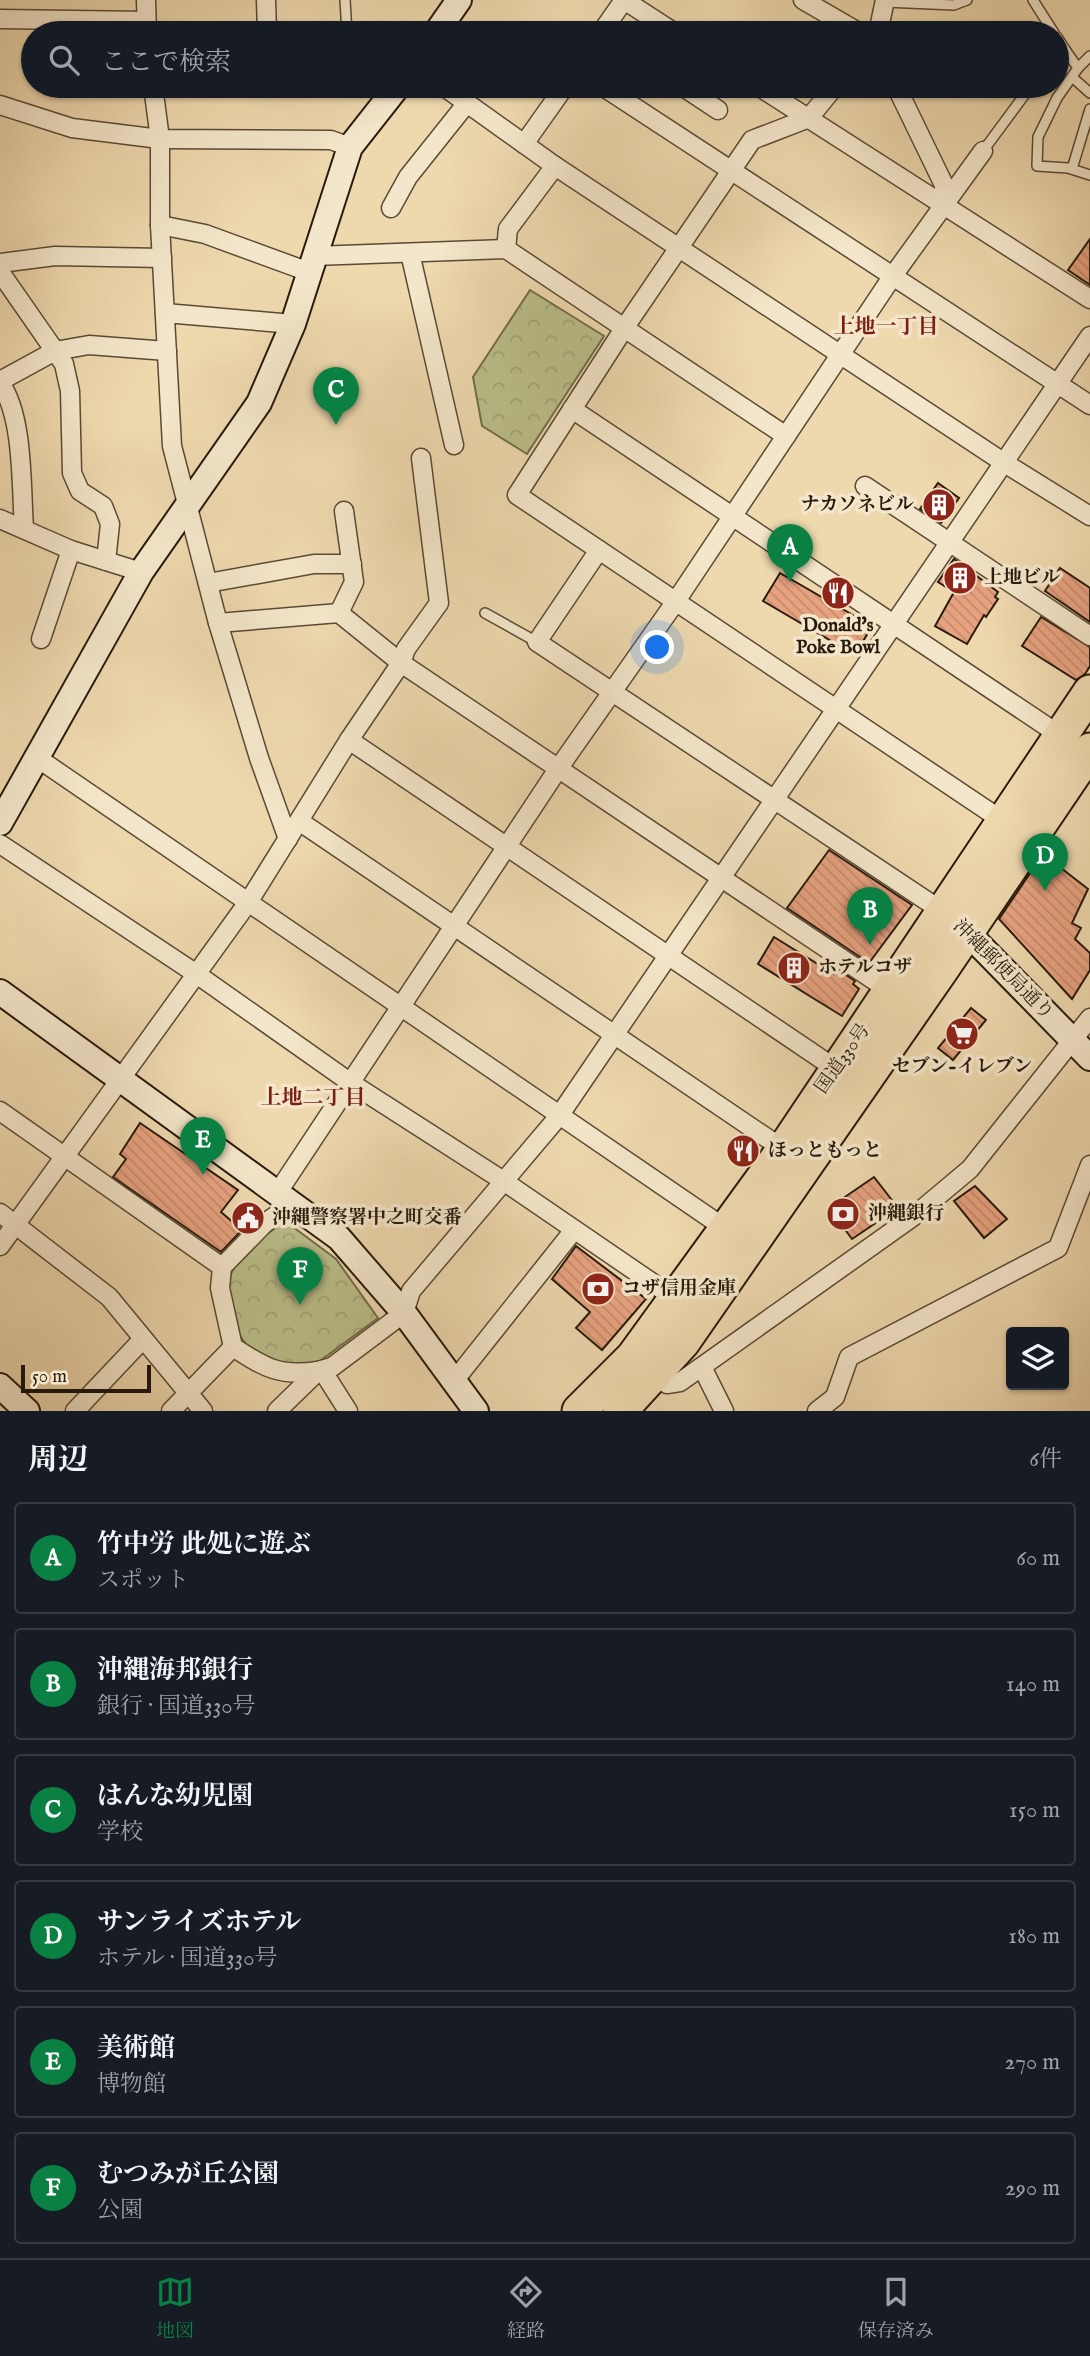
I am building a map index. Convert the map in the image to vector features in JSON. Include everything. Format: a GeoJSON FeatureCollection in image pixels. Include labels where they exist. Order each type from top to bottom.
{"type":"FeatureCollection","features":[{"type":"Feature","properties":{"kind":"highway","name":"国道330号"},"geometry":{"type":"LineString","coordinates":[[579,1411],[643,1365],[683,1342],[795,1157],[1076,743],[1090,692]]}},
{"type":"Feature","properties":{"kind":"highway","name":"国道330号"},"geometry":{"type":"LineString","coordinates":[[620,1411],[676,1299],[726,1229],[795,1157],[836,1069],[890,991],[956,921],[1003,821],[1076,743]]}},
{"type":"Feature","properties":{"kind":"street"},"geometry":{"type":"LineString","coordinates":[[146,0],[147,21]]}},
{"type":"Feature","properties":{"kind":"street"},"geometry":{"type":"LineString","coordinates":[[265,0],[266,21]]}},
{"type":"Feature","properties":{"kind":"street"},"geometry":{"type":"LineString","coordinates":[[444,21],[459,0]]}},
{"type":"Feature","properties":{"kind":"street"},"geometry":{"type":"LineString","coordinates":[[610,21],[624,0],[657,21]]}},
{"type":"Feature","properties":{"kind":"street"},"geometry":{"type":"LineString","coordinates":[[803,0],[839,21]]}},
{"type":"Feature","properties":{"kind":"street"},"geometry":{"type":"LineString","coordinates":[[881,21],[885,1]]}},
{"type":"Feature","properties":{"kind":"street"},"geometry":{"type":"LineString","coordinates":[[0,19],[37,21]]}},
{"type":"Feature","properties":{"kind":"street"},"geometry":{"type":"LineString","coordinates":[[155,98],[160,139],[160,225],[172,446],[218,623],[259,758],[288,839]]}},
{"type":"Feature","properties":{"kind":"street"},"geometry":{"type":"LineString","coordinates":[[0,823],[141,572],[188,509],[259,403],[293,324],[350,146],[388,98]]}},
{"type":"Feature","properties":{"kind":"street"},"geometry":{"type":"LineString","coordinates":[[460,98],[555,166],[1003,462],[1090,516]]}},
{"type":"Feature","properties":{"kind":"street"},"geometry":{"type":"LineString","coordinates":[[524,144],[557,98]]}},
{"type":"Feature","properties":{"kind":"street"},"geometry":{"type":"LineString","coordinates":[[621,98],[1090,405]]}},
{"type":"Feature","properties":{"kind":"street"},"geometry":{"type":"LineString","coordinates":[[700,98],[718,110]]}},
{"type":"Feature","properties":{"kind":"street"},"geometry":{"type":"LineString","coordinates":[[777,98],[1090,299]]}},
{"type":"Feature","properties":{"kind":"street"},"geometry":{"type":"LineString","coordinates":[[825,98],[809,118],[752,140],[625,327],[517,495],[1003,821]]}},
{"type":"Feature","properties":{"kind":"street"},"geometry":{"type":"LineString","coordinates":[[902,98],[944,186],[944,203]]}},
{"type":"Feature","properties":{"kind":"street"},"geometry":{"type":"LineString","coordinates":[[391,208],[408,177],[467,103]]}},
{"type":"Feature","properties":{"kind":"street"},"geometry":{"type":"LineString","coordinates":[[0,105],[72,128],[160,139],[331,141],[350,146]]}},
{"type":"Feature","properties":{"kind":"street"},"geometry":{"type":"LineString","coordinates":[[983,151],[892,277],[676,601],[558,769],[351,1083],[286,1198],[222,1267],[220,1288],[233,1347],[276,1372],[299,1374],[320,1371],[332,1367],[404,1313],[411,1291],[502,1180],[559,1116],[1090,336]]}},
{"type":"Feature","properties":{"kind":"street"},"geometry":{"type":"LineString","coordinates":[[506,249],[508,229],[555,166]]}},
{"type":"Feature","properties":{"kind":"street"},"geometry":{"type":"LineString","coordinates":[[160,225],[205,234],[311,264],[410,253],[506,249],[786,436]]}},
{"type":"Feature","properties":{"kind":"street"},"geometry":{"type":"LineString","coordinates":[[410,253],[454,446]]}},
{"type":"Feature","properties":{"kind":"street"},"geometry":{"type":"LineString","coordinates":[[0,263],[55,256],[162,258]]}},
{"type":"Feature","properties":{"kind":"street"},"geometry":{"type":"LineString","coordinates":[[0,272],[64,365],[71,391],[72,472],[80,491],[103,506],[110,524],[106,561]]}},
{"type":"Feature","properties":{"kind":"street"},"geometry":{"type":"LineString","coordinates":[[165,313],[293,324]]}},
{"type":"Feature","properties":{"kind":"street"},"geometry":{"type":"LineString","coordinates":[[24,528],[18,443],[8,394],[0,382],[55,351],[89,345],[167,351]]}},
{"type":"Feature","properties":{"kind":"street"},"geometry":{"type":"LineString","coordinates":[[572,409],[1076,743]]}},
{"type":"Feature","properties":{"kind":"street"},"geometry":{"type":"LineString","coordinates":[[0,1246],[123,1079],[195,973],[250,901],[349,740],[401,663],[406,649],[439,603],[421,458]]}},
{"type":"Feature","properties":{"kind":"street"},"geometry":{"type":"LineString","coordinates":[[865,486],[1090,636]]}},
{"type":"Feature","properties":{"kind":"street"},"geometry":{"type":"LineString","coordinates":[[339,613],[354,582],[344,511]]}},
{"type":"Feature","properties":{"kind":"street"},"geometry":{"type":"LineString","coordinates":[[0,519],[71,550],[141,572]]}},
{"type":"Feature","properties":{"kind":"street"},"geometry":{"type":"LineString","coordinates":[[41,639],[71,550]]}},
{"type":"Feature","properties":{"kind":"street"},"geometry":{"type":"LineString","coordinates":[[599,550],[537,642],[956,921]]}},
{"type":"Feature","properties":{"kind":"street"},"geometry":{"type":"LineString","coordinates":[[208,583],[314,564],[352,564]]}},
{"type":"Feature","properties":{"kind":"street"},"geometry":{"type":"LineString","coordinates":[[218,623],[339,613],[401,663],[890,991]]}},
{"type":"Feature","properties":{"kind":"street"},"geometry":{"type":"LineString","coordinates":[[349,740],[836,1069]]}},
{"type":"Feature","properties":{"kind":"street"},"geometry":{"type":"LineString","coordinates":[[36,757],[726,1229]]}},
{"type":"Feature","properties":{"kind":"street"},"geometry":{"type":"LineString","coordinates":[[299,821],[795,1157]]}},
{"type":"Feature","properties":{"kind":"street"},"geometry":{"type":"LineString","coordinates":[[0,844],[195,973],[351,1083],[502,1180],[676,1299]]}},
{"type":"Feature","properties":{"kind":"street","name":"沖縄郵便局通り"},"geometry":{"type":"LineString","coordinates":[[956,921],[1082,1049]]}},
{"type":"Feature","properties":{"kind":"street"},"geometry":{"type":"LineString","coordinates":[[0,992],[339,1238],[404,1313],[476,1411]]}},
{"type":"Feature","properties":{"kind":"street"},"geometry":{"type":"LineString","coordinates":[[643,1365],[667,1384],[680,1382],[914,1216],[970,1169],[1082,1049],[1090,1017]]}},
{"type":"Feature","properties":{"kind":"street"},"geometry":{"type":"LineString","coordinates":[[0,1111],[222,1267]]}},
{"type":"Feature","properties":{"kind":"street"},"geometry":{"type":"LineString","coordinates":[[817,1411],[835,1397],[849,1357],[1058,1248],[1090,1165]]}},
{"type":"Feature","properties":{"kind":"street"},"geometry":{"type":"LineString","coordinates":[[0,1213],[109,1297],[203,1411]]}},
{"type":"Feature","properties":{"kind":"street"},"geometry":{"type":"LineString","coordinates":[[454,1381],[574,1230]]}},
{"type":"Feature","properties":{"kind":"street"},"geometry":{"type":"LineString","coordinates":[[75,1411],[144,1339]]}},
{"type":"Feature","properties":{"kind":"street"},"geometry":{"type":"LineString","coordinates":[[171,1411],[233,1347]]}},
{"type":"Feature","properties":{"kind":"street"},"geometry":{"type":"LineString","coordinates":[[702,1367],[723,1411]]}},
{"type":"Feature","properties":{"kind":"street"},"geometry":{"type":"LineString","coordinates":[[277,1411],[320,1371]]}},
{"type":"Feature","properties":{"kind":"street"},"geometry":{"type":"LineString","coordinates":[[320,1371],[348,1411]]}},
{"type":"Feature","properties":{"kind":"street"},"geometry":{"type":"LineString","coordinates":[[0,1386],[27,1411]]}},
{"type":"Feature","properties":{"kind":"lane"},"geometry":{"type":"LineString","coordinates":[[345,0],[346,21]]}},
{"type":"Feature","properties":{"kind":"lane"},"geometry":{"type":"LineString","coordinates":[[885,1],[954,5],[967,0]]}},
{"type":"Feature","properties":{"kind":"lane"},"geometry":{"type":"LineString","coordinates":[[1033,0],[1047,21]]}},
{"type":"Feature","properties":{"kind":"lane"},"geometry":{"type":"LineString","coordinates":[[1069,83],[1090,56]]}},
{"type":"Feature","properties":{"kind":"lane"},"geometry":{"type":"LineString","coordinates":[[1069,58],[1075,73],[1090,93]]}},
{"type":"Feature","properties":{"kind":"lane"},"geometry":{"type":"LineString","coordinates":[[983,151],[1022,98]]}},
{"type":"Feature","properties":{"kind":"lane"},"geometry":{"type":"LineString","coordinates":[[1061,98],[1038,137],[1037,166],[1072,169],[1090,175]]}},
{"type":"Feature","properties":{"kind":"lane"},"geometry":{"type":"LineString","coordinates":[[1072,169],[1089,107]]}},
{"type":"Feature","properties":{"kind":"lane"},"geometry":{"type":"LineString","coordinates":[[485,613],[537,642]]}},
{"type":"Feature","properties":{"kind":"green space"},"geometry":{"type":"Polygon","coordinates":[[[530,290],[604,336],[527,454],[482,426],[473,377],[530,290]]]}},
{"type":"Feature","properties":{"kind":"green space"},"geometry":{"type":"Polygon","coordinates":[[[285,1221],[336,1259],[378,1318],[313,1366],[272,1360],[251,1349],[236,1328],[228,1293],[235,1265],[254,1244],[285,1221]]]}},
{"type":"Feature","properties":{"kind":"building"},"geometry":{"type":"Polygon","coordinates":[[[1090,239],[1090,285],[1068,270],[1090,239]]]}},
{"type":"Feature","properties":{"kind":"building","name":"ナカソネビル"},"geometry":{"type":"Polygon","coordinates":[[[938,483],[959,498],[941,523],[920,509],[938,483]]]}},
{"type":"Feature","properties":{"kind":"building"},"geometry":{"type":"Polygon","coordinates":[[[954,559],[998,592],[995,597],[998,599],[986,617],[984,615],[967,644],[935,626],[954,592],[938,582],[954,559]]]}},
{"type":"Feature","properties":{"kind":"building"},"geometry":{"type":"Polygon","coordinates":[[[1060,568],[1090,588],[1090,622],[1045,591],[1060,568]]]}},
{"type":"Feature","properties":{"kind":"building"},"geometry":{"type":"Polygon","coordinates":[[[780,573],[872,626],[855,655],[763,601],[780,573]]]}},
{"type":"Feature","properties":{"kind":"building"},"geometry":{"type":"Polygon","coordinates":[[[1041,617],[1090,647],[1090,666],[1085,674],[1076,680],[1022,646],[1041,617]]]}},
{"type":"Feature","properties":{"kind":"building"},"geometry":{"type":"Polygon","coordinates":[[[829,850],[912,905],[869,963],[787,908],[829,850]]]}},
{"type":"Feature","properties":{"kind":"building"},"geometry":{"type":"Polygon","coordinates":[[[1043,854],[1088,889],[1072,923],[1081,928],[1075,939],[1090,953],[1090,970],[1072,999],[999,919],[1043,854]]]}},
{"type":"Feature","properties":{"kind":"building","name":"ホテルコザ"},"geometry":{"type":"Polygon","coordinates":[[[774,937],[834,974],[837,969],[855,981],[853,984],[859,989],[842,1016],[758,964],[774,937]]]}},
{"type":"Feature","properties":{"kind":"building","name":"セブン-イレブン"},"geometry":{"type":"Polygon","coordinates":[[[971,1008],[986,1020],[953,1060],[938,1048],[971,1008]]]}},
{"type":"Feature","properties":{"kind":"building"},"geometry":{"type":"Polygon","coordinates":[[[140,1123],[238,1190],[221,1212],[242,1230],[221,1252],[113,1177],[126,1159],[120,1154],[140,1123]]]}},
{"type":"Feature","properties":{"kind":"building"},"geometry":{"type":"Polygon","coordinates":[[[874,1177],[898,1208],[852,1239],[829,1208],[874,1177]]]}},
{"type":"Feature","properties":{"kind":"building"},"geometry":{"type":"Polygon","coordinates":[[[975,1186],[1007,1219],[984,1238],[954,1201],[975,1186]]]}},
{"type":"Feature","properties":{"kind":"building","name":"コザ信用金庫"},"geometry":{"type":"Polygon","coordinates":[[[576,1246],[646,1299],[602,1350],[576,1328],[590,1312],[552,1279],[576,1246]]]}},
{"type":"Feature","properties":{"kind":"place","name":"はんな幼児園"},"geometry":{"type":"Point","coordinates":[336,425]}},
{"type":"Feature","properties":{"kind":"place","name":"ナカソネビル"},"geometry":{"type":"Point","coordinates":[939,505]}},
{"type":"Feature","properties":{"kind":"place","name":"上地ビル"},"geometry":{"type":"Point","coordinates":[960,578]}},
{"type":"Feature","properties":{"kind":"place","name":"竹中労 此処に遊ぶ"},"geometry":{"type":"Point","coordinates":[790,582]}},
{"type":"Feature","properties":{"kind":"place","name":"Donald's Poke Bowl"},"geometry":{"type":"Point","coordinates":[838,593]}},
{"type":"Feature","properties":{"kind":"place","name":"サンライズホテル"},"geometry":{"type":"Point","coordinates":[1045,891]}},
{"type":"Feature","properties":{"kind":"place","name":"沖縄海邦銀行"},"geometry":{"type":"Point","coordinates":[870,945]}},
{"type":"Feature","properties":{"kind":"place","name":"ホテルコザ"},"geometry":{"type":"Point","coordinates":[794,968]}},
{"type":"Feature","properties":{"kind":"place","name":"セブン-イレブン"},"geometry":{"type":"Point","coordinates":[962,1034]}},
{"type":"Feature","properties":{"kind":"place","name":"ほっともっと"},"geometry":{"type":"Point","coordinates":[743,1151]}},
{"type":"Feature","properties":{"kind":"place","name":"美術館"},"geometry":{"type":"Point","coordinates":[203,1175]}},
{"type":"Feature","properties":{"kind":"place","name":"沖縄銀行"},"geometry":{"type":"Point","coordinates":[843,1214]}},
{"type":"Feature","properties":{"kind":"place","name":"沖縄警察署中之町交番"},"geometry":{"type":"Point","coordinates":[248,1218]}},
{"type":"Feature","properties":{"kind":"place","name":"コザ信用金庫"},"geometry":{"type":"Point","coordinates":[598,1289]}},
{"type":"Feature","properties":{"kind":"place","name":"むつみが丘公園"},"geometry":{"type":"Point","coordinates":[300,1305]}},
{"type":"Feature","properties":{"kind":"district","name":"上地一丁目"},"geometry":{"type":"Point","coordinates":[886,327]}},
{"type":"Feature","properties":{"kind":"district","name":"上地二丁目"},"geometry":{"type":"Point","coordinates":[313,1098]}}]}
